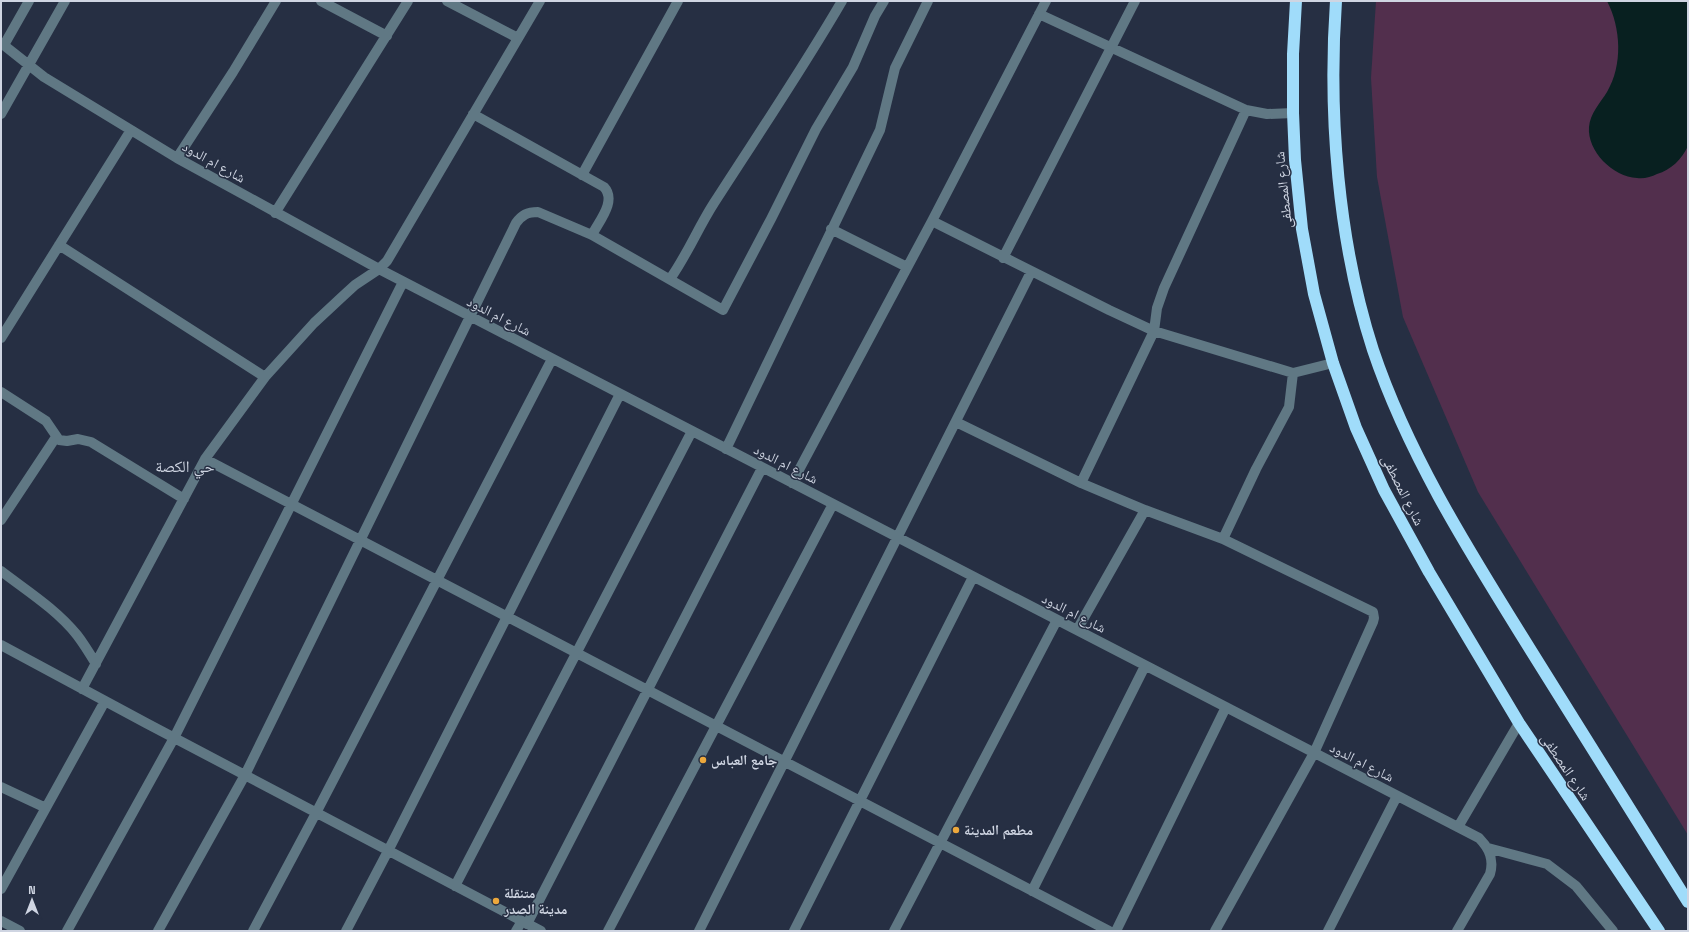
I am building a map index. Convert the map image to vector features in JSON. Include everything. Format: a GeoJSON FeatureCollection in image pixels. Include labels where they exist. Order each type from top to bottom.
{"type":"FeatureCollection","features":[{"type":"Feature","properties":{"kind":"highway","name":"شارع المصطفى"},"geometry":{"type":"LineString","coordinates":[[1296,1],[1293,54],[1294,160],[1302,229],[1314,294],[1333,363],[1356,428],[1384,490],[1429,572],[1519,723],[1659,931]]}},
{"type":"Feature","properties":{"kind":"highway","name":"شارع المصطفى"},"geometry":{"type":"LineString","coordinates":[[1336,1],[1332,52],[1336,152],[1344,218],[1355,283],[1373,350],[1398,412],[1424,468],[1471,553],[1688,902]]}},
{"type":"Feature","properties":{"kind":"street"},"geometry":{"type":"LineString","coordinates":[[2,44],[29,1]]}},
{"type":"Feature","properties":{"kind":"street"},"geometry":{"type":"LineString","coordinates":[[1,114],[65,1]]}},
{"type":"Feature","properties":{"kind":"street"},"geometry":{"type":"LineString","coordinates":[[177,158],[229,79],[276,1]]}},
{"type":"Feature","properties":{"kind":"street"},"geometry":{"type":"LineString","coordinates":[[321,1],[387,36]]}},
{"type":"Feature","properties":{"kind":"street"},"geometry":{"type":"LineString","coordinates":[[275,213],[408,1]]}},
{"type":"Feature","properties":{"kind":"street"},"geometry":{"type":"LineString","coordinates":[[447,1],[518,38]]}},
{"type":"Feature","properties":{"kind":"street"},"geometry":{"type":"LineString","coordinates":[[82,689],[205,459],[265,377],[314,324],[343,296],[378,269],[389,257],[540,1]]}},
{"type":"Feature","properties":{"kind":"street"},"geometry":{"type":"LineString","coordinates":[[582,175],[678,1]]}},
{"type":"Feature","properties":{"kind":"street"},"geometry":{"type":"LineString","coordinates":[[670,279],[684,259],[713,205],[768,122],[842,1]]}},
{"type":"Feature","properties":{"kind":"street"},"geometry":{"type":"LineString","coordinates":[[158,931],[245,775],[469,316],[516,223],[522,215],[529,212],[538,212],[592,235],[723,310],[771,220],[816,129],[853,67],[875,16],[884,1]]}},
{"type":"Feature","properties":{"kind":"street"},"geometry":{"type":"LineString","coordinates":[[726,449],[880,130],[895,68],[928,1]]}},
{"type":"Feature","properties":{"kind":"street"},"geometry":{"type":"LineString","coordinates":[[792,483],[932,221],[1046,1]]}},
{"type":"Feature","properties":{"kind":"street"},"geometry":{"type":"LineString","coordinates":[[1004,258],[1135,1]]}},
{"type":"Feature","properties":{"kind":"street"},"geometry":{"type":"LineString","coordinates":[[1039,14],[1246,110],[1267,114],[1293,113]]}},
{"type":"Feature","properties":{"kind":"street","name":"شارع ام الدود"},"geometry":{"type":"LineString","coordinates":[[2,44],[28,66],[50,81],[177,158],[378,269],[1458,827],[1479,838],[1488,848]]}},
{"type":"Feature","properties":{"kind":"street"},"geometry":{"type":"LineString","coordinates":[[1082,483],[1154,331],[1157,308],[1164,288],[1246,110]]}},
{"type":"Feature","properties":{"kind":"street"},"geometry":{"type":"LineString","coordinates":[[473,114],[604,187],[610,198],[609,203],[592,235]]}},
{"type":"Feature","properties":{"kind":"street"},"geometry":{"type":"LineString","coordinates":[[1,338],[131,130]]}},
{"type":"Feature","properties":{"kind":"street"},"geometry":{"type":"LineString","coordinates":[[932,221],[1031,272],[1154,331],[1293,373],[1333,363]]}},
{"type":"Feature","properties":{"kind":"street"},"geometry":{"type":"LineString","coordinates":[[831,229],[907,267]]}},
{"type":"Feature","properties":{"kind":"street"},"geometry":{"type":"LineString","coordinates":[[59,245],[265,377]]}},
{"type":"Feature","properties":{"kind":"street"},"geometry":{"type":"LineString","coordinates":[[699,931],[1031,272]]}},
{"type":"Feature","properties":{"kind":"street"},"geometry":{"type":"LineString","coordinates":[[67,931],[174,738],[403,282]]}},
{"type":"Feature","properties":{"kind":"street"},"geometry":{"type":"LineString","coordinates":[[253,931],[552,359]]}},
{"type":"Feature","properties":{"kind":"street"},"geometry":{"type":"LineString","coordinates":[[1223,538],[1256,469],[1289,407],[1293,373]]}},
{"type":"Feature","properties":{"kind":"street"},"geometry":{"type":"LineString","coordinates":[[1,392],[46,421],[56,437],[63,441],[78,439],[91,442],[184,499]]}},
{"type":"Feature","properties":{"kind":"street"},"geometry":{"type":"LineString","coordinates":[[346,931],[620,394]]}},
{"type":"Feature","properties":{"kind":"street"},"geometry":{"type":"LineString","coordinates":[[956,422],[1082,483],[1145,510],[1223,538],[1367,608],[1374,614],[1373,622],[1314,752],[1215,931]]}},
{"type":"Feature","properties":{"kind":"street"},"geometry":{"type":"LineString","coordinates":[[455,886],[692,432]]}},
{"type":"Feature","properties":{"kind":"street"},"geometry":{"type":"LineString","coordinates":[[1,520],[56,437]]}},
{"type":"Feature","properties":{"kind":"street"},"geometry":{"type":"LineString","coordinates":[[205,459],[1109,931]]}},
{"type":"Feature","properties":{"kind":"street"},"geometry":{"type":"LineString","coordinates":[[516,931],[524,922],[648,690],[762,468]]}},
{"type":"Feature","properties":{"kind":"street"},"geometry":{"type":"LineString","coordinates":[[608,931],[833,504]]}},
{"type":"Feature","properties":{"kind":"street"},"geometry":{"type":"LineString","coordinates":[[1076,630],[1145,510]]}},
{"type":"Feature","properties":{"kind":"street"},"geometry":{"type":"LineString","coordinates":[[1,571],[49,607],[66,622],[78,636],[96,664]]}},
{"type":"Feature","properties":{"kind":"street"},"geometry":{"type":"LineString","coordinates":[[794,931],[973,576]]}},
{"type":"Feature","properties":{"kind":"street"},"geometry":{"type":"LineString","coordinates":[[894,931],[1057,620]]}},
{"type":"Feature","properties":{"kind":"street"},"geometry":{"type":"LineString","coordinates":[[1,645],[174,738],[541,931]]}},
{"type":"Feature","properties":{"kind":"street"},"geometry":{"type":"LineString","coordinates":[[1032,891],[1145,666]]}},
{"type":"Feature","properties":{"kind":"street"},"geometry":{"type":"LineString","coordinates":[[1,888],[105,701]]}},
{"type":"Feature","properties":{"kind":"street"},"geometry":{"type":"LineString","coordinates":[[1116,931],[1226,708]]}},
{"type":"Feature","properties":{"kind":"street"},"geometry":{"type":"LineString","coordinates":[[1458,827],[1519,723]]}},
{"type":"Feature","properties":{"kind":"street"},"geometry":{"type":"LineString","coordinates":[[1,787],[46,808]]}},
{"type":"Feature","properties":{"kind":"street"},"geometry":{"type":"LineString","coordinates":[[1328,931],[1397,796]]}},
{"type":"Feature","properties":{"kind":"street"},"geometry":{"type":"LineString","coordinates":[[1457,931],[1490,874],[1492,861],[1488,848]]}},
{"type":"Feature","properties":{"kind":"street"},"geometry":{"type":"LineString","coordinates":[[1488,848],[1547,864],[1576,886],[1612,931]]}},
{"type":"Feature","properties":{"kind":"street"},"geometry":{"type":"LineString","coordinates":[[1,920],[20,931]]}},
{"type":"Feature","properties":{"kind":"shaded area"},"geometry":{"type":"Polygon","coordinates":[[[1376,1],[1688,1],[1688,835],[1478,492],[1403,317],[1377,177],[1371,78],[1376,1]]]}},
{"type":"Feature","properties":{"kind":"shaded area"},"geometry":{"type":"Polygon","coordinates":[[[1607,1],[1688,1],[1688,146],[1679,160],[1671,167],[1647,178],[1628,177],[1619,173],[1603,161],[1592,145],[1589,127],[1591,118],[1612,81],[1618,58],[1615,23],[1607,1]]]}},
{"type":"Feature","properties":{"kind":"place","name":"جامع العباس"},"geometry":{"type":"Point","coordinates":[703,760]}},
{"type":"Feature","properties":{"kind":"place","name":"مطعم المدينة"},"geometry":{"type":"Point","coordinates":[956,830]}},
{"type":"Feature","properties":{"kind":"place","name":"متنقلة مدينة الصدر"},"geometry":{"type":"Point","coordinates":[496,901]}},
{"type":"Feature","properties":{"kind":"district","name":"حي الكصة"},"geometry":{"type":"Point","coordinates":[185,466]}}]}
